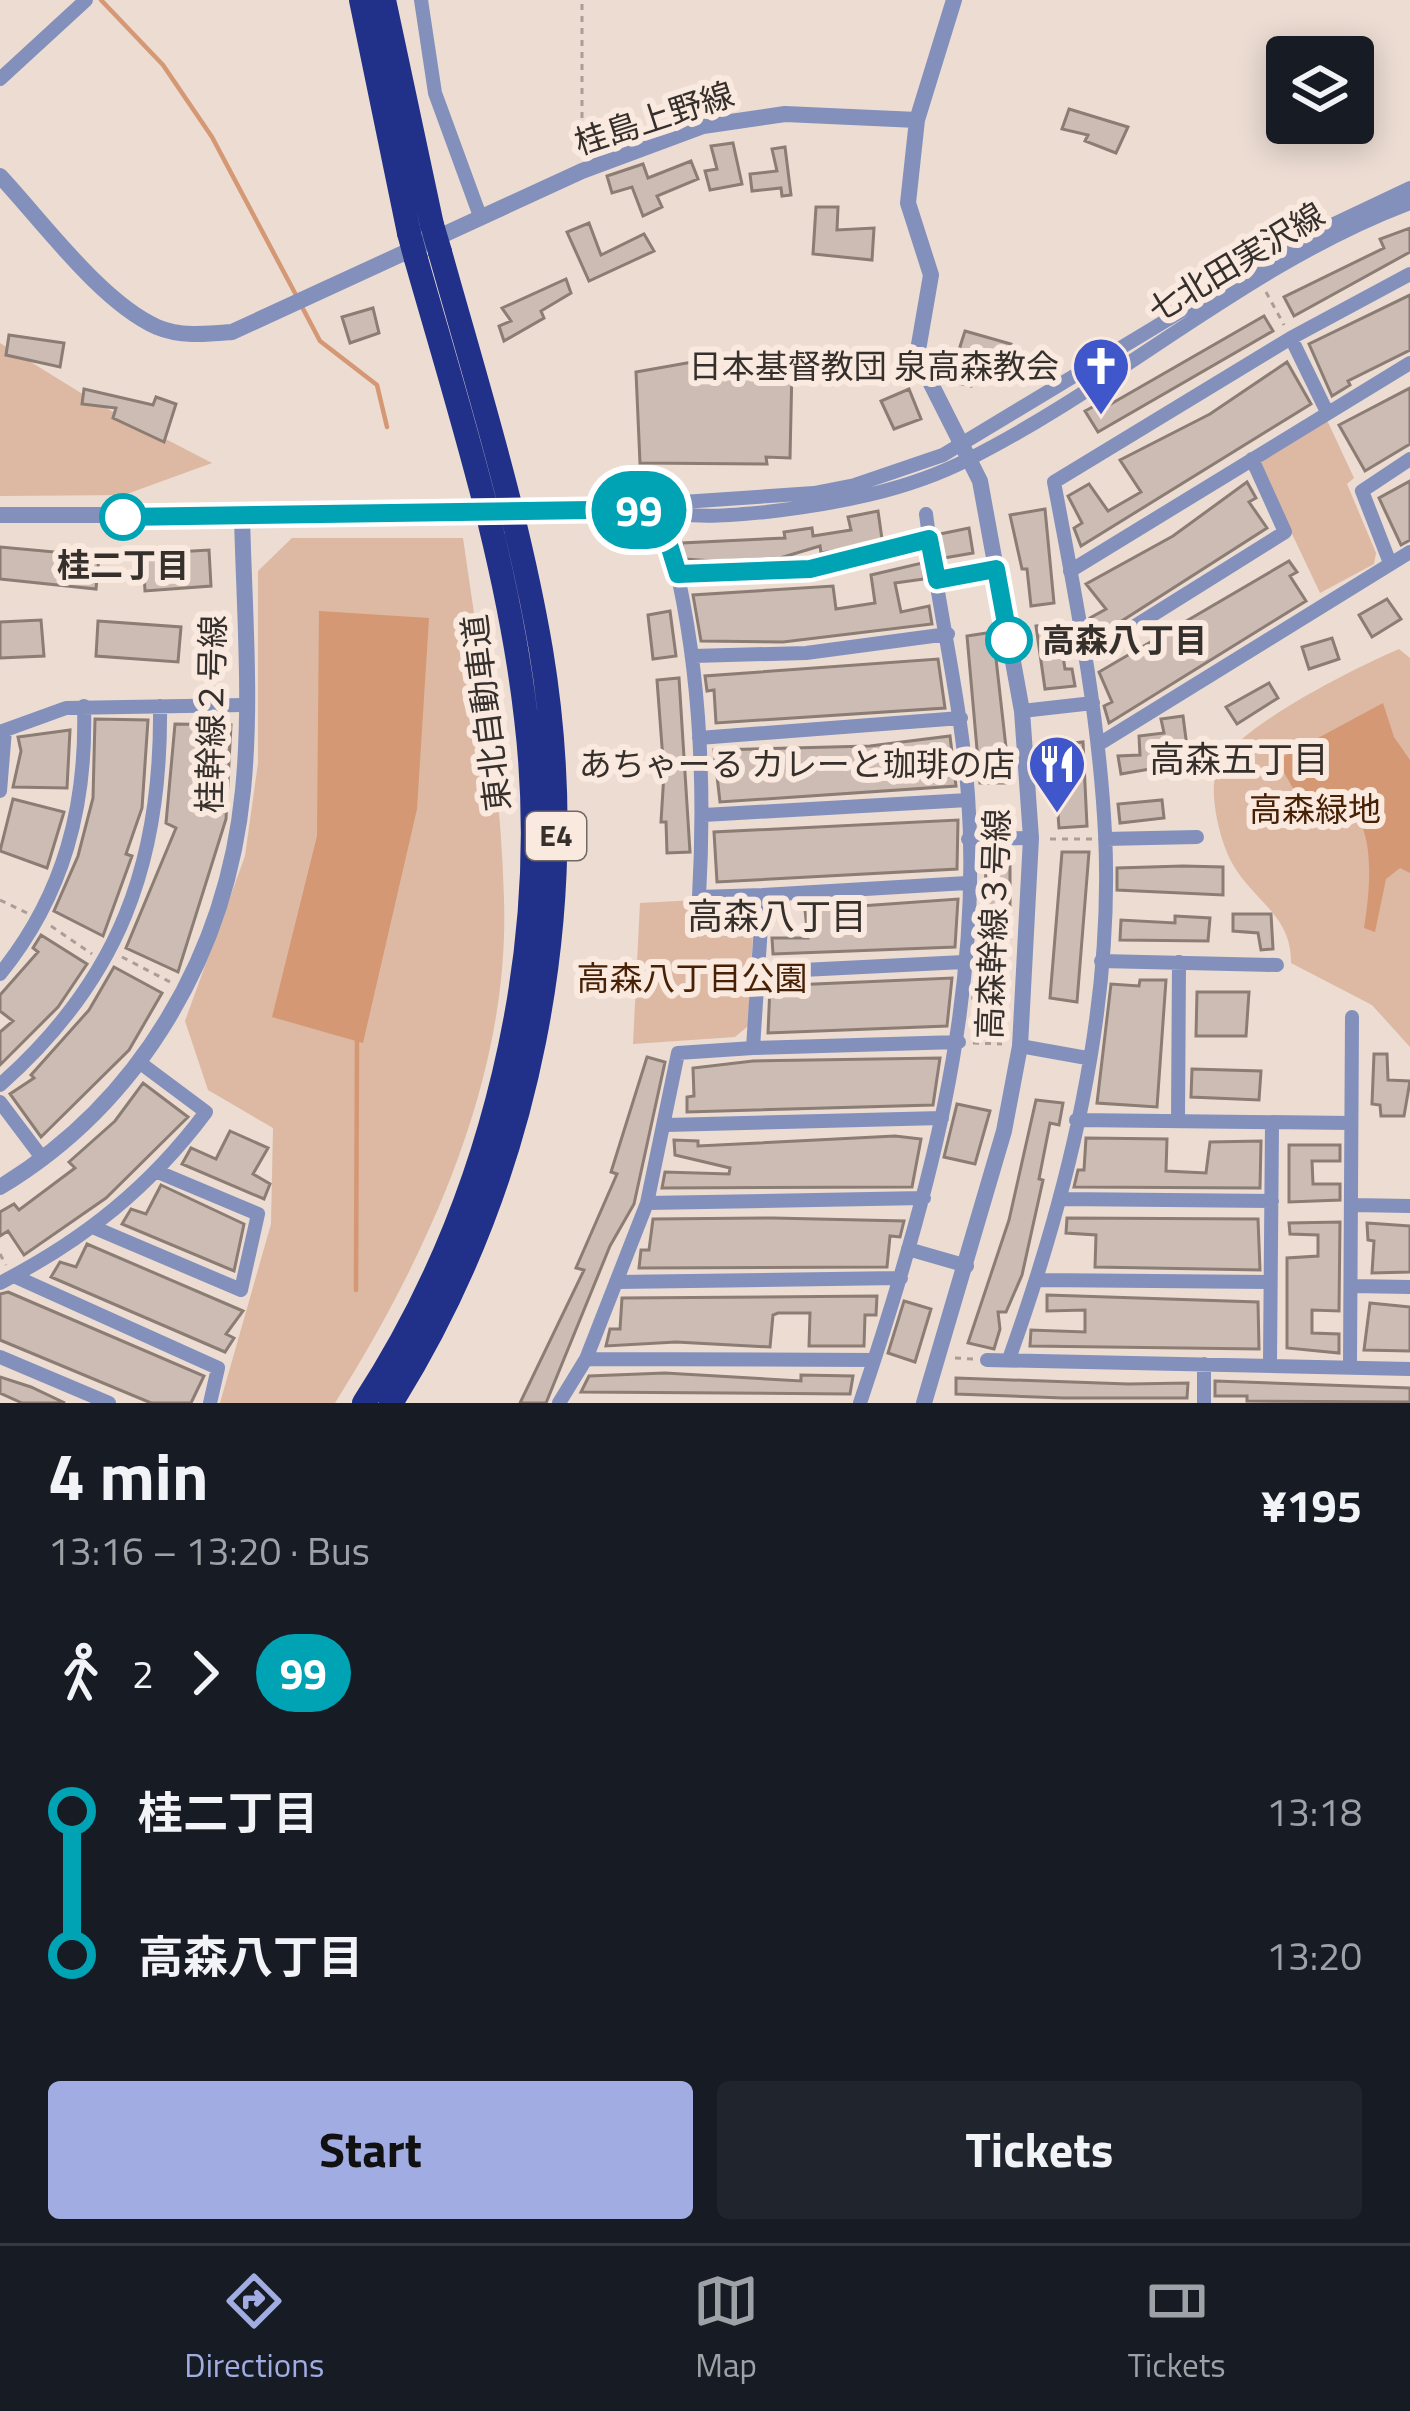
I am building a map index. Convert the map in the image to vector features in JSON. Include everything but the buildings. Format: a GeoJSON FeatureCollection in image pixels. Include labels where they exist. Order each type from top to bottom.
{"type":"FeatureCollection","features":[{"type":"Feature","properties":{"kind":"highway","name":"東北自動車道"},"geometry":{"type":"LineString","coordinates":[[361,0],[424,242],[509,615],[526,718],[532,847],[522,978],[487,1132],[428,1286],[364,1403]]}},
{"type":"Feature","properties":{"kind":"highway","name":"東北自動車道"},"geometry":{"type":"LineString","coordinates":[[384,0],[424,242],[504,483],[541,649],[554,772],[555,874],[536,1038],[513,1130],[452,1294],[391,1403]]}},
{"type":"Feature","properties":{"kind":"street"},"geometry":{"type":"LineString","coordinates":[[0,79],[86,0]]}},
{"type":"Feature","properties":{"kind":"street"},"geometry":{"type":"LineString","coordinates":[[421,0],[435,93],[480,216]]}},
{"type":"Feature","properties":{"kind":"street"},"geometry":{"type":"LineString","coordinates":[[917,120],[954,0]]}},
{"type":"Feature","properties":{"kind":"street","name":"桂島上野線"},"geometry":{"type":"LineString","coordinates":[[0,176],[122,305],[159,328],[192,334],[232,332],[581,171],[746,116],[917,120]]}},
{"type":"Feature","properties":{"kind":"street","name":"高森幹線３号線"},"geometry":{"type":"LineString","coordinates":[[917,120],[908,203],[931,275],[917,356],[980,481],[1040,839],[1011,1045],[967,1267],[924,1403]]}},
{"type":"Feature","properties":{"kind":"street"},"geometry":{"type":"LineString","coordinates":[[966,451],[1298,241],[1410,188]]}},
{"type":"Feature","properties":{"kind":"street","name":"七北田実沢線"},"geometry":{"type":"LineString","coordinates":[[242,517],[658,509],[746,514],[859,497],[966,451],[1308,251],[1410,203]]}},
{"type":"Feature","properties":{"kind":"street"},"geometry":{"type":"LineString","coordinates":[[1009,1359],[1062,1199],[1101,961],[1106,839],[1099,744],[1054,482],[1291,338],[1410,274]]}},
{"type":"Feature","properties":{"kind":"street"},"geometry":{"type":"LineString","coordinates":[[1291,338],[1326,410]]}},
{"type":"Feature","properties":{"kind":"street"},"geometry":{"type":"LineString","coordinates":[[1070,571],[1326,410],[1410,364]]}},
{"type":"Feature","properties":{"kind":"street"},"geometry":{"type":"LineString","coordinates":[[1087,656],[1286,532],[1252,459]]}},
{"type":"Feature","properties":{"kind":"street"},"geometry":{"type":"LineString","coordinates":[[1390,563],[1362,491],[1410,459]]}},
{"type":"Feature","properties":{"kind":"street"},"geometry":{"type":"LineString","coordinates":[[658,509],[678,574],[693,656],[704,815],[699,897],[967,883]]}},
{"type":"Feature","properties":{"kind":"street"},"geometry":{"type":"LineString","coordinates":[[860,1403],[924,1198],[959,1042],[968,800],[961,718],[926,514]]}},
{"type":"Feature","properties":{"kind":"street"},"geometry":{"type":"LineString","coordinates":[[0,515],[242,517]]}},
{"type":"Feature","properties":{"kind":"street","name":"桂幹線２号線"},"geometry":{"type":"LineString","coordinates":[[0,1187],[43,1159],[96,1113],[139,1062],[185,989],[218,913],[233,856],[245,764],[242,517]]}},
{"type":"Feature","properties":{"kind":"street"},"geometry":{"type":"LineString","coordinates":[[678,574],[810,569],[929,539]]}},
{"type":"Feature","properties":{"kind":"street"},"geometry":{"type":"LineString","coordinates":[[1099,744],[1410,552]]}},
{"type":"Feature","properties":{"kind":"street"},"geometry":{"type":"LineString","coordinates":[[937,580],[996,569]]}},
{"type":"Feature","properties":{"kind":"street"},"geometry":{"type":"LineString","coordinates":[[693,656],[806,653],[948,634]]}},
{"type":"Feature","properties":{"kind":"street"},"geometry":{"type":"LineString","coordinates":[[1022,711],[1093,703]]}},
{"type":"Feature","properties":{"kind":"street"},"geometry":{"type":"LineString","coordinates":[[0,791],[2,731],[43,714],[83,706],[244,705]]}},
{"type":"Feature","properties":{"kind":"street"},"geometry":{"type":"LineString","coordinates":[[0,974],[40,919],[76,823],[83,706]]}},
{"type":"Feature","properties":{"kind":"street"},"geometry":{"type":"LineString","coordinates":[[0,1085],[47,1040],[107,957],[133,902],[152,833],[160,706]]}},
{"type":"Feature","properties":{"kind":"street"},"geometry":{"type":"LineString","coordinates":[[699,738],[961,718]]}},
{"type":"Feature","properties":{"kind":"street"},"geometry":{"type":"LineString","coordinates":[[704,815],[968,800]]}},
{"type":"Feature","properties":{"kind":"street"},"geometry":{"type":"LineString","coordinates":[[1106,839],[1197,837]]}},
{"type":"Feature","properties":{"kind":"street"},"geometry":{"type":"LineString","coordinates":[[968,839],[1040,839]]}},
{"type":"Feature","properties":{"kind":"street"},"geometry":{"type":"LineString","coordinates":[[753,1048],[763,895]]}},
{"type":"Feature","properties":{"kind":"street"},"geometry":{"type":"LineString","coordinates":[[1101,961],[1277,965]]}},
{"type":"Feature","properties":{"kind":"street"},"geometry":{"type":"LineString","coordinates":[[760,971],[964,962]]}},
{"type":"Feature","properties":{"kind":"street"},"geometry":{"type":"LineString","coordinates":[[1178,1120],[1179,962]]}},
{"type":"Feature","properties":{"kind":"street"},"geometry":{"type":"LineString","coordinates":[[1350,1366],[1352,1017]]}},
{"type":"Feature","properties":{"kind":"street"},"geometry":{"type":"LineString","coordinates":[[559,1403],[586,1359],[647,1202],[678,1053],[959,1042]]}},
{"type":"Feature","properties":{"kind":"street"},"geometry":{"type":"LineString","coordinates":[[1011,1045],[1088,1058]]}},
{"type":"Feature","properties":{"kind":"street"},"geometry":{"type":"LineString","coordinates":[[7,1280],[95,1228],[158,1172],[206,1112],[139,1062]]}},
{"type":"Feature","properties":{"kind":"street"},"geometry":{"type":"LineString","coordinates":[[0,1102],[43,1159]]}},
{"type":"Feature","properties":{"kind":"street"},"geometry":{"type":"LineString","coordinates":[[666,1124],[942,1118]]}},
{"type":"Feature","properties":{"kind":"street"},"geometry":{"type":"LineString","coordinates":[[1076,1120],[1350,1123]]}},
{"type":"Feature","properties":{"kind":"street"},"geometry":{"type":"LineString","coordinates":[[1270,1363],[1272,1124]]}},
{"type":"Feature","properties":{"kind":"street"},"geometry":{"type":"LineString","coordinates":[[95,1228],[241,1290],[258,1214],[158,1172]]}},
{"type":"Feature","properties":{"kind":"street"},"geometry":{"type":"LineString","coordinates":[[647,1202],[924,1198]]}},
{"type":"Feature","properties":{"kind":"street"},"geometry":{"type":"LineString","coordinates":[[1062,1199],[1272,1202]]}},
{"type":"Feature","properties":{"kind":"street"},"geometry":{"type":"LineString","coordinates":[[1352,1205],[1410,1206]]}},
{"type":"Feature","properties":{"kind":"street"},"geometry":{"type":"LineString","coordinates":[[908,1250],[967,1267]]}},
{"type":"Feature","properties":{"kind":"street"},"geometry":{"type":"LineString","coordinates":[[616,1282],[901,1279]]}},
{"type":"Feature","properties":{"kind":"street"},"geometry":{"type":"LineString","coordinates":[[7,1280],[218,1368],[210,1403]]}},
{"type":"Feature","properties":{"kind":"street"},"geometry":{"type":"LineString","coordinates":[[1037,1280],[1270,1282]]}},
{"type":"Feature","properties":{"kind":"street"},"geometry":{"type":"LineString","coordinates":[[1351,1286],[1410,1287]]}},
{"type":"Feature","properties":{"kind":"street"},"geometry":{"type":"LineString","coordinates":[[0,1357],[109,1403]]}},
{"type":"Feature","properties":{"kind":"street"},"geometry":{"type":"LineString","coordinates":[[586,1359],[874,1360]]}},
{"type":"Feature","properties":{"kind":"street"},"geometry":{"type":"LineString","coordinates":[[987,1360],[1410,1369]]}},
{"type":"Feature","properties":{"kind":"street"},"geometry":{"type":"LineString","coordinates":[[1204,1364],[1204,1403]]}},
{"type":"Feature","properties":{"kind":"path"},"geometry":{"type":"LineString","coordinates":[[581,171],[582,0]]}},
{"type":"Feature","properties":{"kind":"path"},"geometry":{"type":"LineString","coordinates":[[1266,291],[1291,338]]}},
{"type":"Feature","properties":{"kind":"path"},"geometry":{"type":"LineString","coordinates":[[1040,839],[1106,839]]}},
{"type":"Feature","properties":{"kind":"path"},"geometry":{"type":"LineString","coordinates":[[0,901],[107,957],[185,989]]}},
{"type":"Feature","properties":{"kind":"path"},"geometry":{"type":"LineString","coordinates":[[959,1042],[1011,1045]]}},
{"type":"Feature","properties":{"kind":"path"},"geometry":{"type":"LineString","coordinates":[[955,1358],[987,1360]]}},
{"type":"Feature","properties":{"kind":"green space"},"geometry":{"type":"Polygon","coordinates":[[[0,343],[102,406],[212,463],[124,495],[0,496],[0,343]]]}},
{"type":"Feature","properties":{"kind":"green space"},"geometry":{"type":"Polygon","coordinates":[[[1326,418],[1354,478],[1347,484],[1376,553],[1374,564],[1320,593],[1259,464],[1326,418]]]}},
{"type":"Feature","properties":{"kind":"green space"},"geometry":{"type":"Polygon","coordinates":[[[292,538],[463,538],[499,809],[502,967],[493,1033],[456,1163],[401,1287],[335,1403],[220,1403],[271,1224],[273,1128],[208,1090],[185,1021],[245,856],[258,763],[258,571],[292,538]]]}},
{"type":"Feature","properties":{"kind":"green space","name":"高森緑地"},"geometry":{"type":"Polygon","coordinates":[[[1399,649],[1410,658],[1410,1047],[1372,1005],[1291,963],[1285,932],[1228,854],[1214,793],[1216,772],[1244,737],[1297,701],[1399,649]]]}},
{"type":"Feature","properties":{"kind":"green space","name":"高森八丁目公園"},"geometry":{"type":"Polygon","coordinates":[[[755,897],[748,1026],[735,1037],[633,1044],[640,903],[755,897]]]}},
{"type":"Feature","properties":{"kind":"shaded area"},"geometry":{"type":"Polygon","coordinates":[[[319,611],[429,618],[417,809],[363,1043],[272,1017],[317,836],[319,611]]]}},
{"type":"Feature","properties":{"kind":"shaded area"},"geometry":{"type":"Polygon","coordinates":[[[1383,703],[1394,737],[1410,760],[1410,873],[1400,868],[1386,879],[1375,932],[1364,928],[1368,854],[1359,818],[1333,797],[1294,790],[1277,760],[1383,703]]]}},
{"type":"Feature","properties":{"kind":"waterway"},"geometry":{"type":"LineString","coordinates":[[101,0],[163,65],[212,137],[296,295]]}},
{"type":"Feature","properties":{"kind":"waterway"},"geometry":{"type":"LineString","coordinates":[[301,305],[320,341],[377,385],[387,427]]}},
{"type":"Feature","properties":{"kind":"waterway"},"geometry":{"type":"LineString","coordinates":[[356,1290],[357,1038]]}},
{"type":"Feature","properties":{"kind":"bus line","name":"99"},"geometry":{"type":"LineString","coordinates":[[123,517],[658,509],[678,574],[810,569],[929,539],[937,580],[996,569],[1009,640]]}},
{"type":"Feature","properties":{"kind":"place","name":"日本基督教団 泉高森教会"},"geometry":{"type":"Point","coordinates":[1101,417]}},
{"type":"Feature","properties":{"kind":"place","name":"桂二丁目"},"geometry":{"type":"Point","coordinates":[123,517]}},
{"type":"Feature","properties":{"kind":"place","name":"高森八丁目"},"geometry":{"type":"Point","coordinates":[1009,640]}},
{"type":"Feature","properties":{"kind":"place","name":"あちゃーる カレーと珈琲の店"},"geometry":{"type":"Point","coordinates":[1057,815]}},
{"type":"Feature","properties":{"kind":"district","name":"高森五丁目"},"geometry":{"type":"Point","coordinates":[1239,759]}},
{"type":"Feature","properties":{"kind":"district","name":"高森八丁目"},"geometry":{"type":"Point","coordinates":[777,916]}}]}
